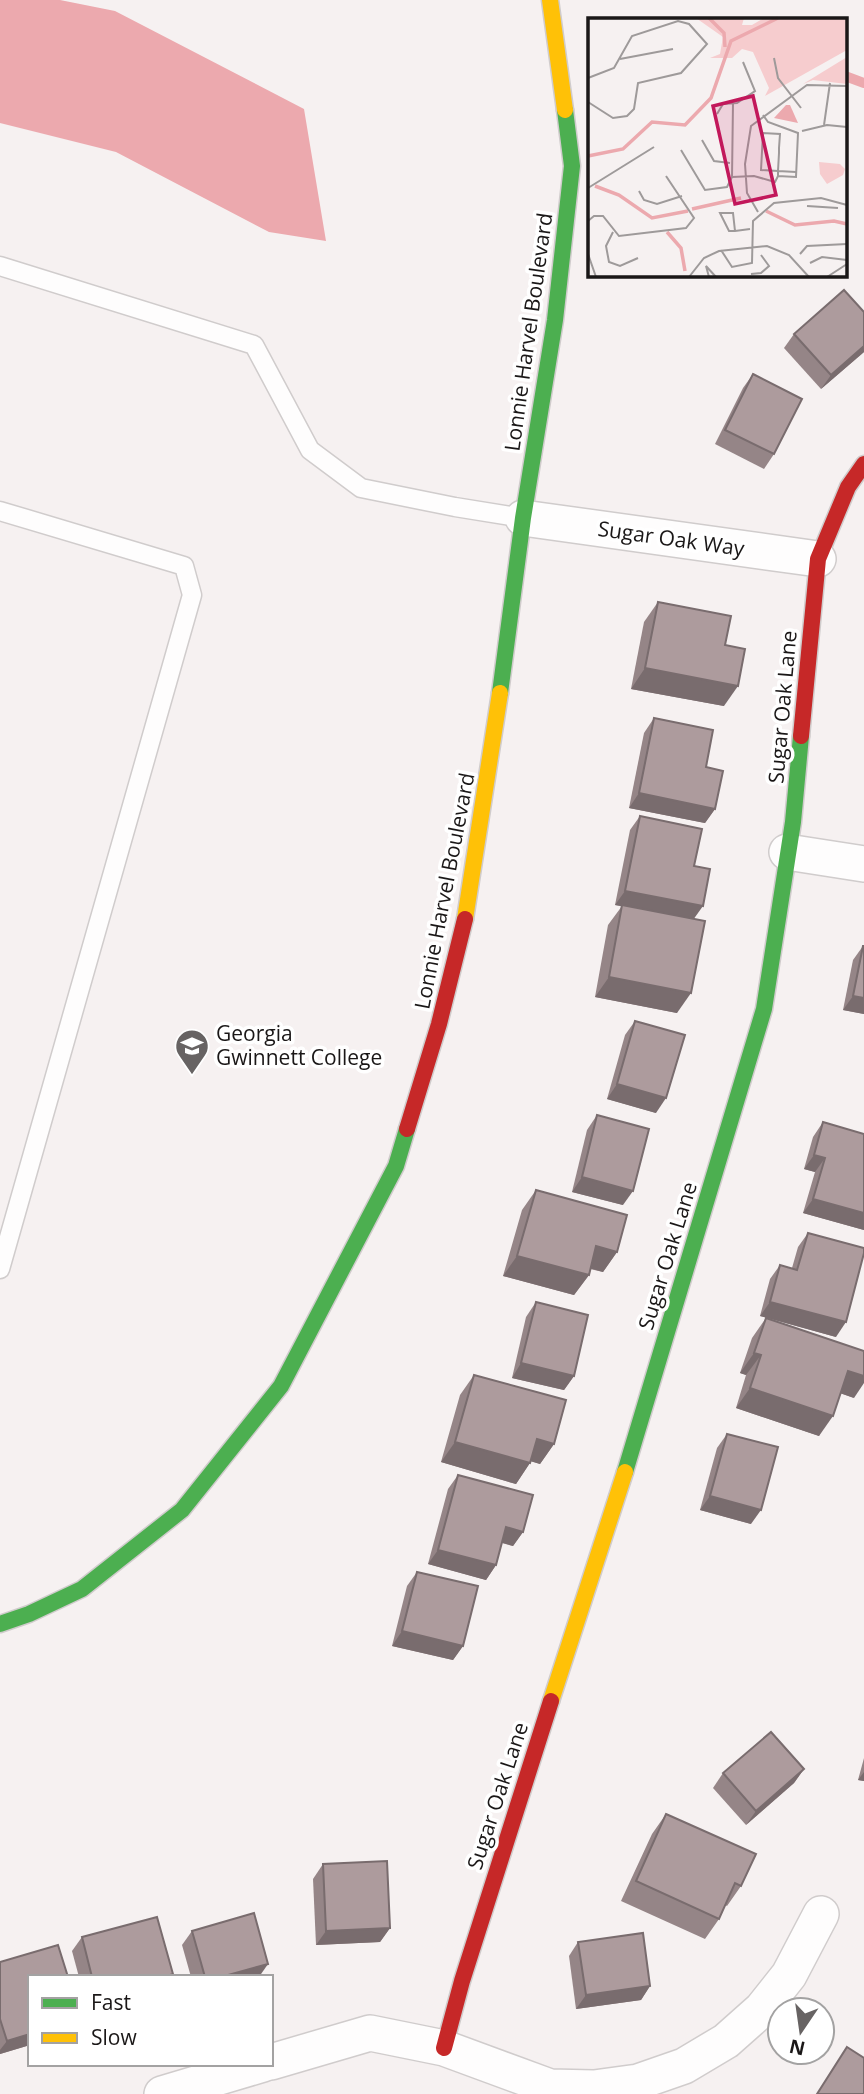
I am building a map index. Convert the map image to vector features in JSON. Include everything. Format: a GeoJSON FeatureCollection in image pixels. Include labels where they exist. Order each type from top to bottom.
{"type":"FeatureCollection","features":[{"type":"Feature","properties":{"kind":"street","name":"Lonnie Harvel Boulevard"},"geometry":{"type":"LineString","coordinates":[[0,1624],[29,1614],[82,1589],[182,1510],[281,1386],[396,1166],[439,1024],[464,920],[490,769],[523,519],[555,320],[572,166],[550,0]]}},
{"type":"Feature","properties":{"kind":"street","name":"Sugar Oak Lane"},"geometry":{"type":"LineString","coordinates":[[444,2048],[466,1968],[617,1497],[764,1009],[793,822],[818,559],[848,487],[864,464]]}},
{"type":"Feature","properties":{"kind":"street","name":"Sugar Oak Way"},"geometry":{"type":"LineString","coordinates":[[523,519],[818,559]]}},
{"type":"Feature","properties":{"kind":"street"},"geometry":{"type":"LineString","coordinates":[[787,852],[864,864]]}},
{"type":"Feature","properties":{"kind":"street"},"geometry":{"type":"LineString","coordinates":[[273,2061],[369,2033],[444,2048],[550,2087],[594,2088],[638,2082],[684,2066],[726,2041],[762,2009],[789,1975],[821,1914]]}},
{"type":"Feature","properties":{"kind":"street"},"geometry":{"type":"LineString","coordinates":[[162,2094],[256,2066]]}},
{"type":"Feature","properties":{"kind":"lane"},"geometry":{"type":"LineString","coordinates":[[0,266],[254,345],[310,450],[361,488],[454,508],[523,519]]}},
{"type":"Feature","properties":{"kind":"lane"},"geometry":{"type":"LineString","coordinates":[[0,511],[184,566],[192,595],[0,1269]]}},
{"type":"Feature","properties":{"kind":"shaded area"},"geometry":{"type":"Polygon","coordinates":[[[0,0],[60,0],[115,11],[304,109],[326,241],[269,232],[116,152],[0,123],[0,0]]]}},
{"type":"Feature","properties":{"kind":"building"},"geometry":{"type":"Polygon","coordinates":[[[844,290],[864,312],[864,346],[831,375],[794,334],[844,290]]]}},
{"type":"Feature","properties":{"kind":"building"},"geometry":{"type":"Polygon","coordinates":[[[753,374],[802,399],[774,454],[725,430],[753,374]]]}},
{"type":"Feature","properties":{"kind":"building"},"geometry":{"type":"Polygon","coordinates":[[[658,602],[731,616],[725,645],[745,649],[738,686],[645,668],[658,602]]]}},
{"type":"Feature","properties":{"kind":"building"},"geometry":{"type":"Polygon","coordinates":[[[654,718],[713,730],[706,767],[723,771],[715,809],[639,793],[654,718]]]}},
{"type":"Feature","properties":{"kind":"building"},"geometry":{"type":"Polygon","coordinates":[[[640,816],[702,829],[694,866],[710,869],[703,906],[625,891],[640,816]]]}},
{"type":"Feature","properties":{"kind":"building"},"geometry":{"type":"Polygon","coordinates":[[[622,905],[705,921],[691,993],[609,977],[622,905]]]}},
{"type":"Feature","properties":{"kind":"building"},"geometry":{"type":"Polygon","coordinates":[[[864,946],[864,998],[853,996],[864,946]]]}},
{"type":"Feature","properties":{"kind":"building"},"geometry":{"type":"Polygon","coordinates":[[[635,1021],[685,1035],[666,1098],[617,1084],[635,1021]]]}},
{"type":"Feature","properties":{"kind":"building"},"geometry":{"type":"Polygon","coordinates":[[[597,1115],[649,1129],[633,1191],[582,1177],[597,1115]]]}},
{"type":"Feature","properties":{"kind":"building"},"geometry":{"type":"Polygon","coordinates":[[[823,1122],[864,1134],[864,1213],[813,1199],[825,1158],[814,1155],[823,1122]]]}},
{"type":"Feature","properties":{"kind":"building"},"geometry":{"type":"Polygon","coordinates":[[[536,1190],[627,1215],[617,1252],[596,1246],[589,1275],[517,1256],[536,1190]]]}},
{"type":"Feature","properties":{"kind":"building"},"geometry":{"type":"Polygon","coordinates":[[[808,1233],[864,1248],[846,1322],[770,1302],[780,1265],[797,1270],[808,1233]]]}},
{"type":"Feature","properties":{"kind":"building"},"geometry":{"type":"Polygon","coordinates":[[[536,1302],[588,1315],[574,1376],[521,1363],[536,1302]]]}},
{"type":"Feature","properties":{"kind":"building"},"geometry":{"type":"Polygon","coordinates":[[[766,1318],[864,1351],[864,1376],[848,1371],[833,1416],[750,1388],[761,1355],[754,1353],[766,1318]]]}},
{"type":"Feature","properties":{"kind":"building"},"geometry":{"type":"Polygon","coordinates":[[[474,1375],[566,1400],[554,1444],[537,1439],[530,1463],[455,1442],[474,1375]]]}},
{"type":"Feature","properties":{"kind":"building"},"geometry":{"type":"Polygon","coordinates":[[[727,1434],[778,1447],[761,1510],[710,1496],[727,1434]]]}},
{"type":"Feature","properties":{"kind":"building"},"geometry":{"type":"Polygon","coordinates":[[[458,1475],[533,1495],[523,1532],[506,1527],[496,1565],[438,1550],[458,1475]]]}},
{"type":"Feature","properties":{"kind":"building"},"geometry":{"type":"Polygon","coordinates":[[[417,1572],[478,1586],[463,1646],[402,1631],[417,1572]]]}},
{"type":"Feature","properties":{"kind":"building"},"geometry":{"type":"Polygon","coordinates":[[[771,1732],[804,1769],[756,1811],[723,1773],[771,1732]]]}},
{"type":"Feature","properties":{"kind":"building"},"geometry":{"type":"Polygon","coordinates":[[[666,1814],[756,1854],[741,1886],[735,1883],[719,1919],[636,1881],[666,1814]]]}},
{"type":"Feature","properties":{"kind":"building"},"geometry":{"type":"Polygon","coordinates":[[[387,1861],[390,1928],[326,1931],[323,1864],[387,1861]]]}},
{"type":"Feature","properties":{"kind":"building"},"geometry":{"type":"Polygon","coordinates":[[[254,1913],[268,1964],[228,1975],[204,1975],[192,1931],[254,1913]]]}},
{"type":"Feature","properties":{"kind":"building"},"geometry":{"type":"Polygon","coordinates":[[[157,1917],[173,1974],[92,1975],[82,1937],[157,1917]]]}},
{"type":"Feature","properties":{"kind":"building"},"geometry":{"type":"Polygon","coordinates":[[[643,1933],[650,1986],[586,1995],[578,1942],[643,1933]]]}},
{"type":"Feature","properties":{"kind":"building"},"geometry":{"type":"Polygon","coordinates":[[[58,1945],[67,1975],[28,1975],[28,2035],[7,2041],[0,2019],[0,1962],[58,1945]]]}},
{"type":"Feature","properties":{"kind":"building"},"geometry":{"type":"Polygon","coordinates":[[[847,2047],[864,2058],[864,2094],[817,2094],[847,2047]]]}},
{"type":"Feature","properties":{"kind":"waterway"},"geometry":{"type":"LineString","coordinates":[[846,76],[864,83]]}},
{"type":"Feature","properties":{"kind":"traffic: fast"},"geometry":{"type":"LineString","coordinates":[[500,693],[523,518],[555,320],[572,166],[565,110]]}},
{"type":"Feature","properties":{"kind":"traffic: fast"},"geometry":{"type":"LineString","coordinates":[[625,1472],[764,1009],[793,822],[801,736]]}},
{"type":"Feature","properties":{"kind":"traffic: fast"},"geometry":{"type":"LineString","coordinates":[[0,1624],[29,1614],[82,1589],[182,1510],[281,1386],[396,1166],[407,1129]]}},
{"type":"Feature","properties":{"kind":"traffic: slow"},"geometry":{"type":"LineString","coordinates":[[550,0],[565,110]]}},
{"type":"Feature","properties":{"kind":"traffic: slow"},"geometry":{"type":"LineString","coordinates":[[465,919],[500,693]]}},
{"type":"Feature","properties":{"kind":"traffic: slow"},"geometry":{"type":"LineString","coordinates":[[551,1701],[625,1472]]}},
{"type":"Feature","properties":{"kind":"traffic: jam"},"geometry":{"type":"LineString","coordinates":[[801,736],[818,559],[848,487],[864,464]]}},
{"type":"Feature","properties":{"kind":"traffic: jam"},"geometry":{"type":"LineString","coordinates":[[407,1129],[439,1024],[465,919]]}},
{"type":"Feature","properties":{"kind":"traffic: jam"},"geometry":{"type":"LineString","coordinates":[[444,2048],[462,1981],[551,1701]]}},
{"type":"Feature","properties":{"kind":"place","name":"Georgia Gwinnett College"},"geometry":{"type":"Point","coordinates":[192,1076]}}]}
